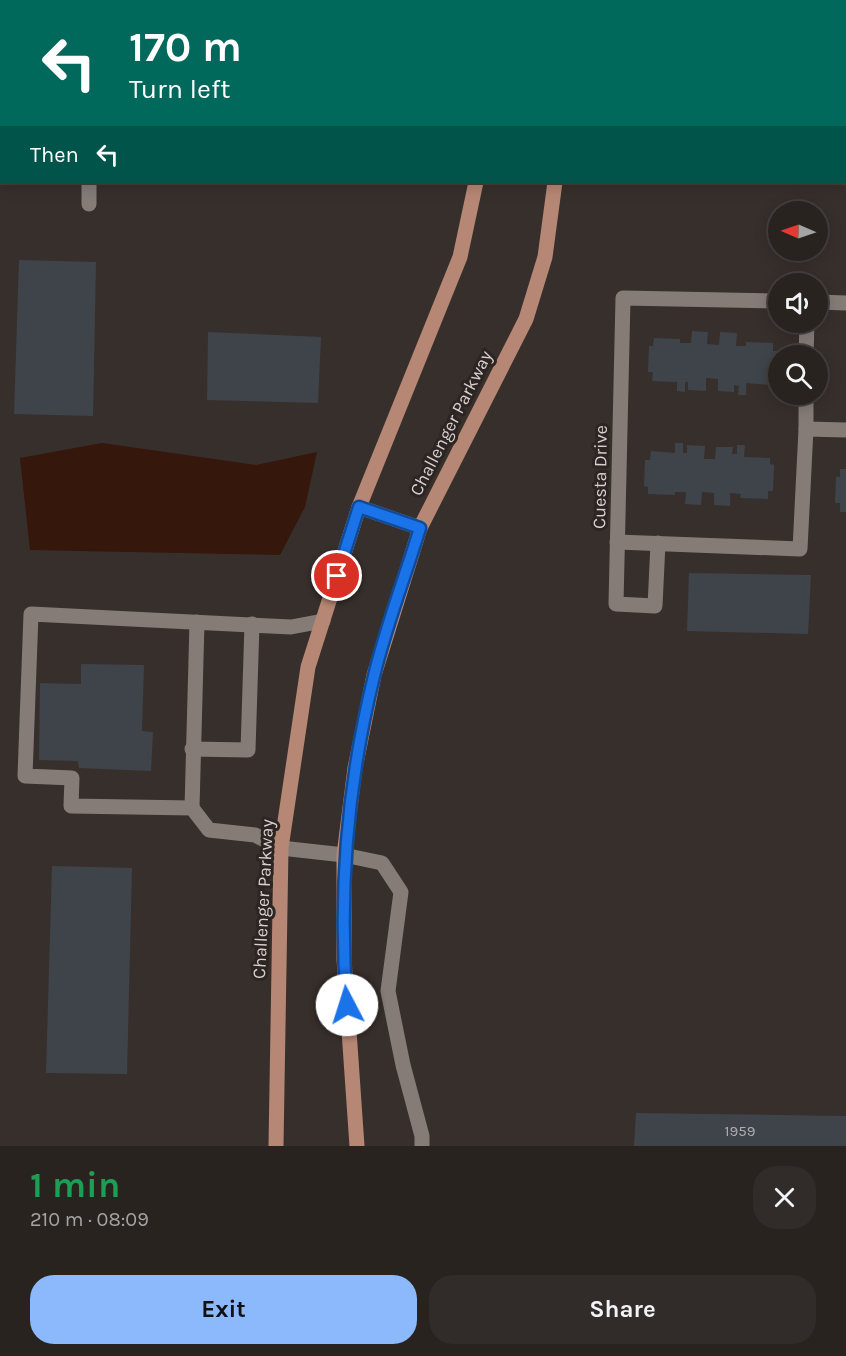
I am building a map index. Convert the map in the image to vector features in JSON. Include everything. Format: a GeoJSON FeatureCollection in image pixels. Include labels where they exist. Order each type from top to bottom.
{"type":"FeatureCollection","features":[{"type":"Feature","properties":{"kind":"main road","name":"Challenger Parkway"},"geometry":{"type":"LineString","coordinates":[[276,1146],[281,848],[308,667],[359,507],[460,257],[476,183]]}},
{"type":"Feature","properties":{"kind":"main road","name":"Challenger Parkway"},"geometry":{"type":"LineString","coordinates":[[357,1146],[344,959],[344,855],[355,768],[374,675],[420,528],[526,320],[545,257],[555,183]]}},
{"type":"Feature","properties":{"kind":"street"},"geometry":{"type":"LineString","coordinates":[[89,183],[89,204]]}},
{"type":"Feature","properties":{"kind":"street","name":"Cuesta Drive"},"geometry":{"type":"LineString","coordinates":[[768,301],[623,298],[617,542],[800,549],[806,429]]}},
{"type":"Feature","properties":{"kind":"street"},"geometry":{"type":"LineString","coordinates":[[828,302],[846,303]]}},
{"type":"Feature","properties":{"kind":"street"},"geometry":{"type":"LineString","coordinates":[[806,405],[806,429],[846,430]]}},
{"type":"Feature","properties":{"kind":"street"},"geometry":{"type":"LineString","coordinates":[[359,507],[420,528]]}},
{"type":"Feature","properties":{"kind":"street"},"geometry":{"type":"LineString","coordinates":[[617,542],[616,603],[656,606],[658,543]]}},
{"type":"Feature","properties":{"kind":"street"},"geometry":{"type":"LineString","coordinates":[[192,808],[71,806],[72,778],[25,776],[31,614],[291,627],[322,621]]}},
{"type":"Feature","properties":{"kind":"street"},"geometry":{"type":"LineString","coordinates":[[197,622],[192,808],[209,830],[255,835],[281,848],[344,855],[382,863],[401,892],[388,991],[403,1065],[422,1136],[422,1146]]}},
{"type":"Feature","properties":{"kind":"street"},"geometry":{"type":"LineString","coordinates":[[192,749],[248,750],[252,624]]}},
{"type":"Feature","properties":{"kind":"shaded area"},"geometry":{"type":"Polygon","coordinates":[[[102,443],[256,465],[317,452],[305,507],[280,555],[30,550],[20,458],[102,443]]]}},
{"type":"Feature","properties":{"kind":"building"},"geometry":{"type":"Polygon","coordinates":[[[19,260],[96,262],[93,416],[14,414],[19,260]]]}},
{"type":"Feature","properties":{"kind":"building"},"geometry":{"type":"Polygon","coordinates":[[[692,331],[708,332],[707,344],[719,345],[720,332],[737,333],[736,346],[746,346],[746,342],[773,343],[773,345],[768,345],[768,385],[746,383],[746,395],[738,395],[739,386],[734,385],[734,392],[718,391],[718,379],[706,378],[706,391],[688,390],[688,382],[685,382],[685,392],[677,391],[677,382],[652,381],[653,372],[648,372],[649,346],[653,346],[654,338],[680,339],[680,343],[691,343],[692,331]]]}},
{"type":"Feature","properties":{"kind":"building"},"geometry":{"type":"Polygon","coordinates":[[[208,332],[321,337],[318,403],[207,400],[208,332]]]}},
{"type":"Feature","properties":{"kind":"building"},"geometry":{"type":"Polygon","coordinates":[[[675,443],[683,443],[683,453],[687,453],[687,445],[705,446],[704,459],[715,459],[716,447],[733,447],[732,454],[737,454],[737,445],[745,445],[744,457],[770,458],[770,464],[774,465],[773,491],[768,491],[768,499],[740,498],[741,494],[730,493],[730,506],[714,505],[714,493],[702,492],[701,505],[685,504],[686,492],[675,492],[675,495],[648,494],[648,487],[644,486],[645,460],[650,460],[651,451],[675,453],[675,443]]]}},
{"type":"Feature","properties":{"kind":"building"},"geometry":{"type":"Polygon","coordinates":[[[840,469],[846,469],[846,512],[840,512],[840,503],[835,503],[836,477],[840,477],[840,469]]]}},
{"type":"Feature","properties":{"kind":"building"},"geometry":{"type":"Polygon","coordinates":[[[689,573],[811,575],[808,634],[687,631],[689,573]]]}},
{"type":"Feature","properties":{"kind":"building"},"geometry":{"type":"Polygon","coordinates":[[[81,664],[144,665],[142,731],[153,732],[151,771],[79,768],[78,761],[39,760],[40,683],[81,684],[81,664]]]}},
{"type":"Feature","properties":{"kind":"building"},"geometry":{"type":"Polygon","coordinates":[[[52,866],[132,868],[127,1074],[46,1073],[52,866]]]}},
{"type":"Feature","properties":{"kind":"building"},"geometry":{"type":"Polygon","coordinates":[[[636,1113],[846,1116],[846,1146],[634,1146],[636,1113]]]}},
{"type":"Feature","properties":{"kind":"route"},"geometry":{"type":"LineString","coordinates":[[337,576],[359,507],[420,528],[374,675],[355,768],[344,855],[344,959],[347,1005]]}}]}
